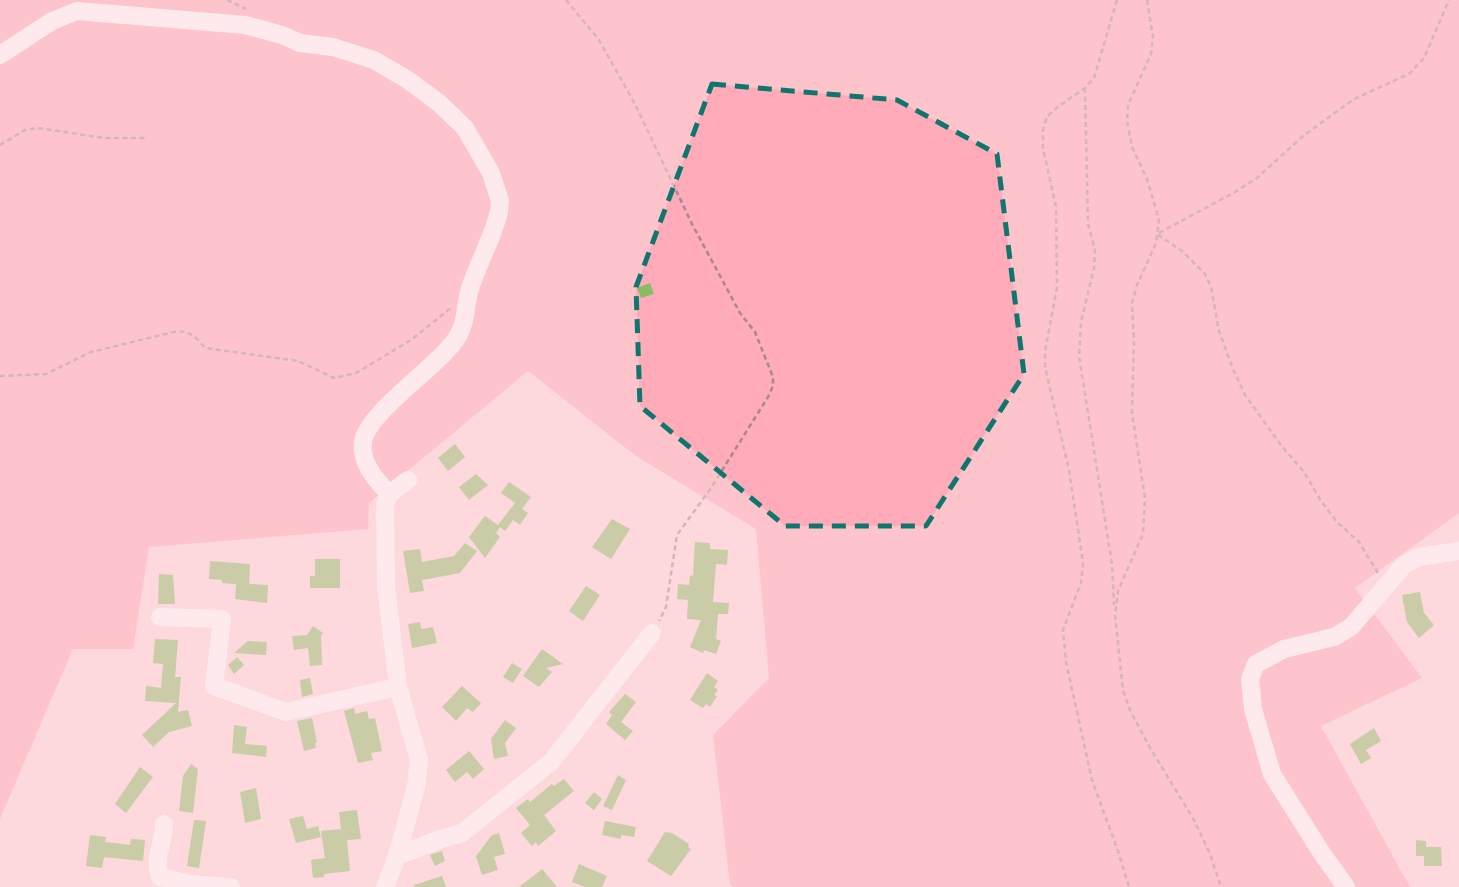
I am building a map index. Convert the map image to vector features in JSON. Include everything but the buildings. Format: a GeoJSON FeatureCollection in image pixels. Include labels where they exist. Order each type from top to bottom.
{"type":"FeatureCollection","features":[{"type":"Feature","properties":{"kind":"street"},"geometry":{"type":"LineString","coordinates":[[0,55],[51,21],[77,11],[245,25],[300,43],[333,47],[374,60],[408,80],[456,118],[474,141],[491,173],[499,211],[468,294],[462,329],[456,340],[386,408],[363,442],[367,465],[375,480],[389,494]]}},
{"type":"Feature","properties":{"kind":"street"},"geometry":{"type":"LineString","coordinates":[[385,887],[397,856],[416,787],[419,760],[398,687],[386,586],[385,505],[389,494],[408,480]]}},
{"type":"Feature","properties":{"kind":"street"},"geometry":{"type":"LineString","coordinates":[[1346,887],[1272,774],[1252,709],[1250,680],[1256,664],[1284,649],[1334,637],[1351,627],[1404,565],[1419,557],[1459,551]]}},
{"type":"Feature","properties":{"kind":"street"},"geometry":{"type":"LineString","coordinates":[[160,617],[222,619],[214,686],[286,712],[398,687]]}},
{"type":"Feature","properties":{"kind":"street"},"geometry":{"type":"LineString","coordinates":[[397,856],[438,839],[462,833],[551,762],[652,633]]}},
{"type":"Feature","properties":{"kind":"street"},"geometry":{"type":"LineString","coordinates":[[164,824],[155,863],[160,877],[189,884],[231,887]]}},
{"type":"Feature","properties":{"kind":"path"},"geometry":{"type":"LineString","coordinates":[[566,0],[599,40],[629,93],[692,224],[740,313],[755,332],[774,377],[768,397],[711,488],[677,535],[666,607],[652,633]]}},
{"type":"Feature","properties":{"kind":"path"},"geometry":{"type":"LineString","coordinates":[[1117,0],[1094,78],[1047,117],[1042,130],[1042,148],[1056,207],[1058,288],[1045,352],[1045,367],[1069,470],[1083,563],[1081,583],[1063,629],[1066,662],[1092,780],[1129,887]]}},
{"type":"Feature","properties":{"kind":"path"},"geometry":{"type":"LineString","coordinates":[[1115,615],[1118,591],[1143,534],[1145,498],[1132,413],[1132,303],[1136,285],[1156,243],[1159,220],[1147,178],[1132,147],[1127,121],[1128,105],[1151,54],[1153,37],[1147,0]]}},
{"type":"Feature","properties":{"kind":"path"},"geometry":{"type":"LineString","coordinates":[[1157,234],[1257,178],[1303,136],[1354,99],[1409,74],[1424,58],[1449,0]]}},
{"type":"Feature","properties":{"kind":"path"},"geometry":{"type":"LineString","coordinates":[[1085,88],[1088,224],[1095,250],[1094,268],[1082,322],[1079,356],[1112,564],[1124,690],[1130,710],[1149,746],[1194,820],[1210,854],[1221,887]]}},
{"type":"Feature","properties":{"kind":"path"},"geometry":{"type":"LineString","coordinates":[[0,145],[25,130],[38,128],[104,138],[147,138]]}},
{"type":"Feature","properties":{"kind":"path"},"geometry":{"type":"LineString","coordinates":[[1157,234],[1182,251],[1205,274],[1211,288],[1219,331],[1245,394],[1280,444],[1304,472],[1337,522],[1359,542],[1386,586]]}},
{"type":"Feature","properties":{"kind":"path"},"geometry":{"type":"LineString","coordinates":[[0,376],[46,374],[91,352],[178,331],[188,332],[198,338],[205,348],[298,360],[334,378],[356,373],[411,340],[468,294]]}},
{"type":"Feature","properties":{"kind":"highlighted area"},"geometry":{"type":"Polygon","coordinates":[[[712,84],[897,100],[997,154],[1024,374],[926,526],[785,526],[640,406],[636,287],[712,84]]]}},
{"type":"Feature","properties":{"kind":"shaded area"},"geometry":{"type":"Polygon","coordinates":[[[0,0],[1459,0],[1459,513],[1355,588],[1422,678],[1321,726],[1410,887],[733,887],[730,885],[713,735],[769,678],[756,529],[636,456],[528,371],[369,503],[368,529],[149,547],[133,649],[73,649],[0,819],[0,0]]]}}]}
